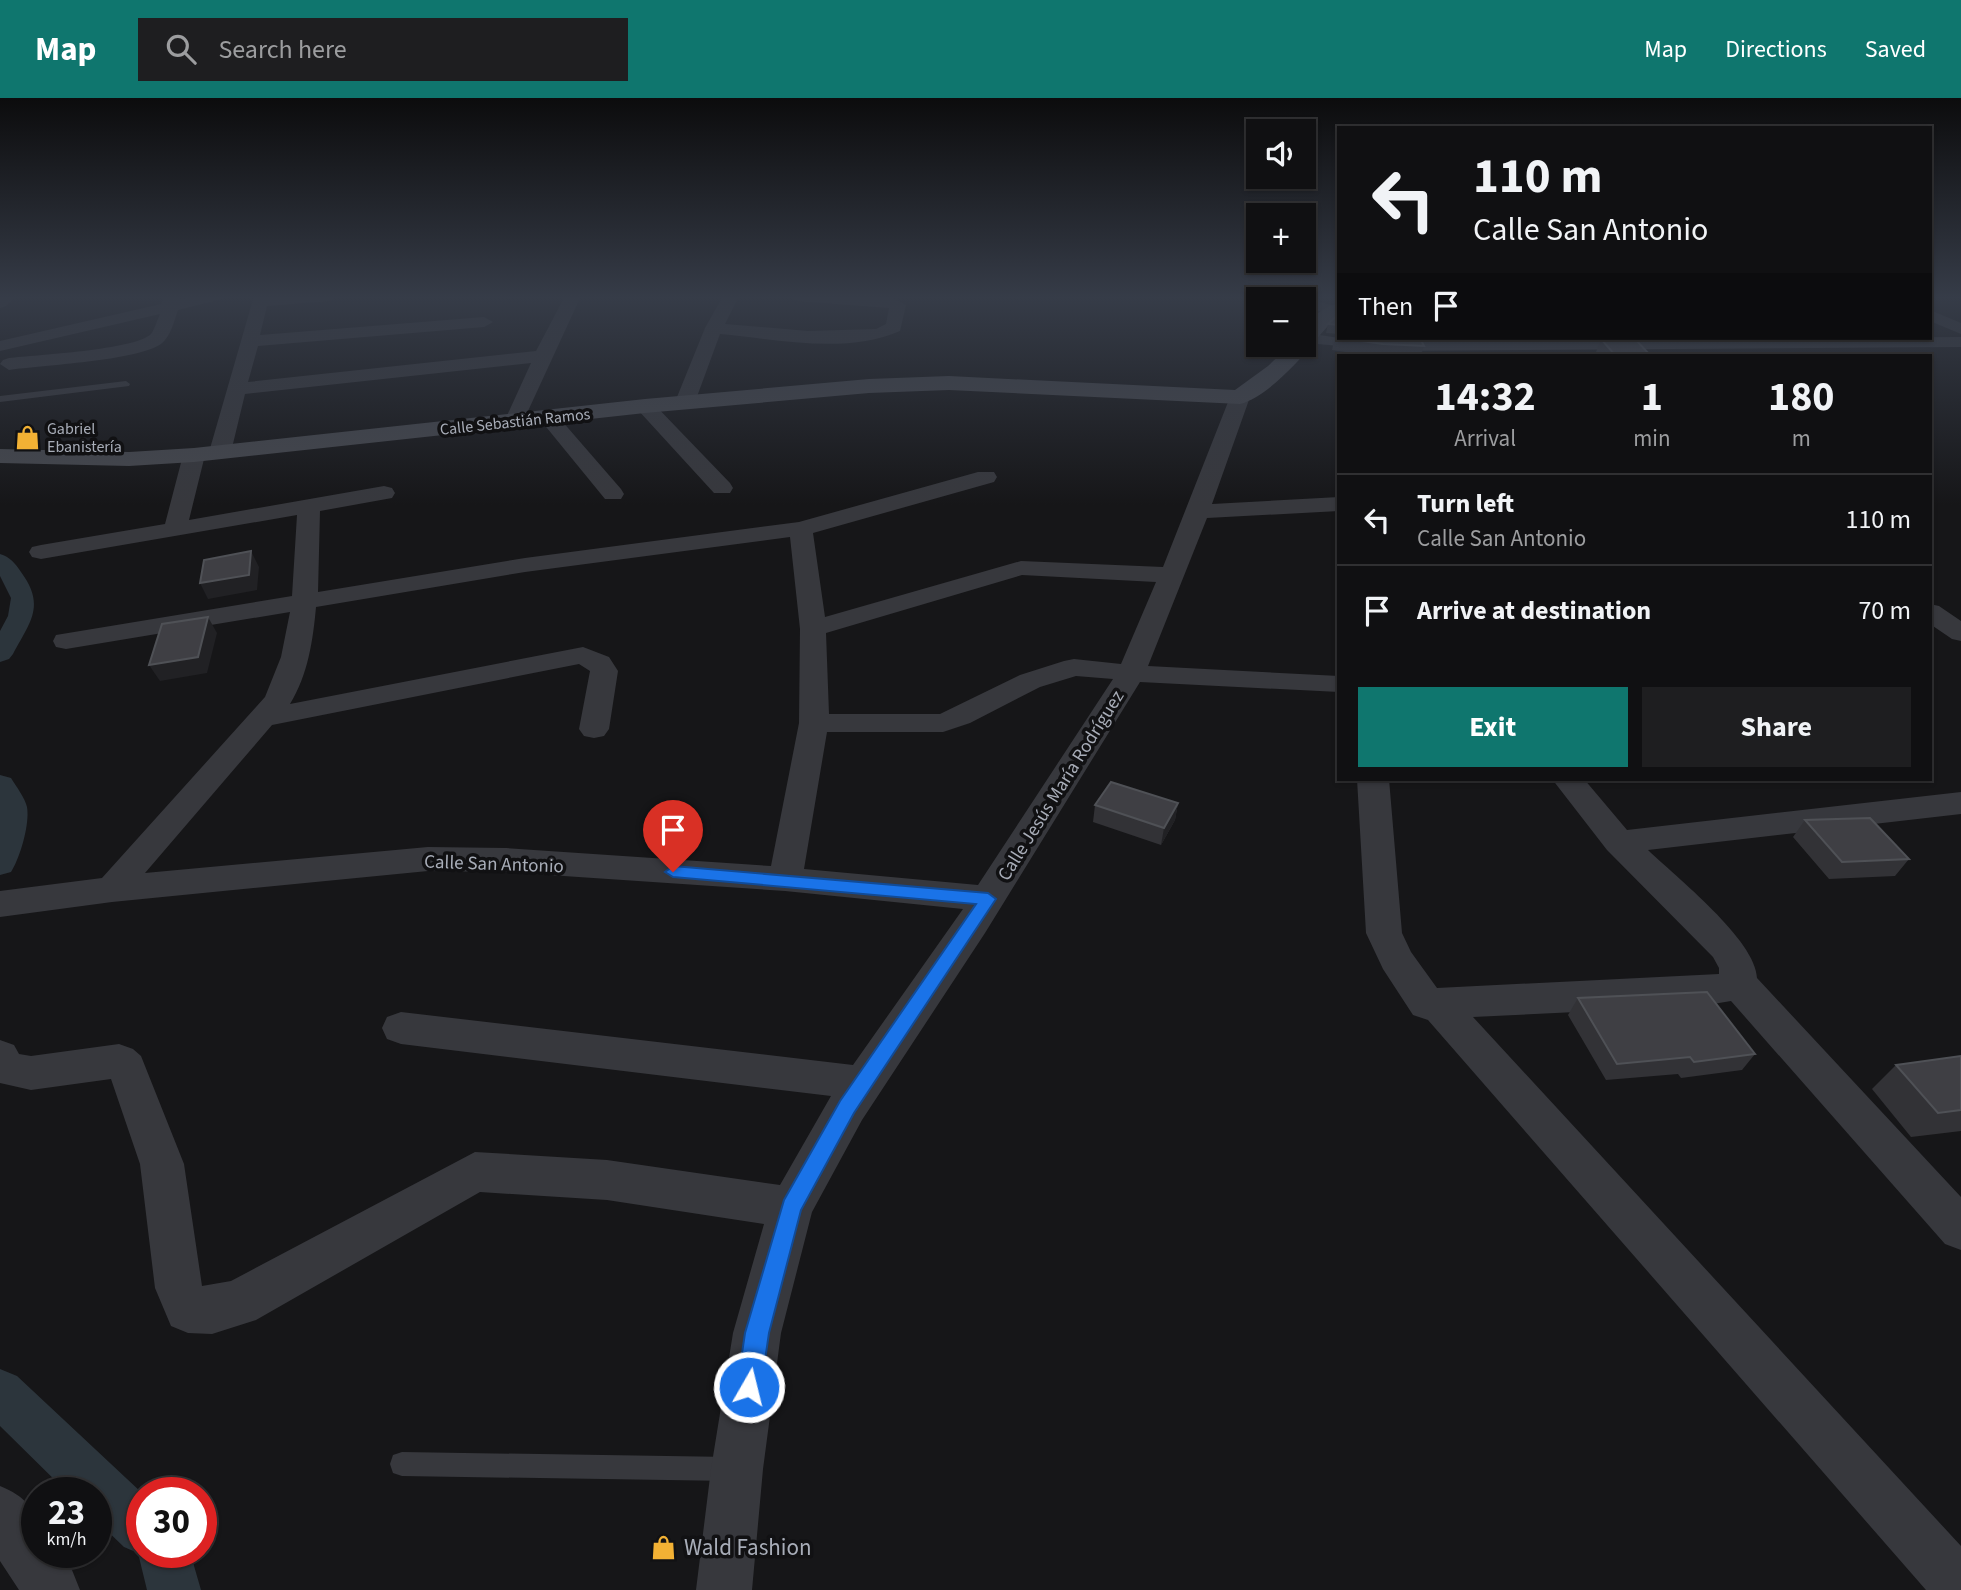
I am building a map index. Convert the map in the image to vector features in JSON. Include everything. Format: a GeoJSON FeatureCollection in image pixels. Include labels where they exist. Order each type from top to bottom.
{"type":"FeatureCollection","features":[{"type":"Feature","properties":{"kind":"main road"},"geometry":{"type":"LineString","coordinates":[[1240,397],[1281,366]]}},
{"type":"Feature","properties":{"kind":"main road","name":"Calle Sebastián Ramos"},"geometry":{"type":"LineString","coordinates":[[0,456],[129,459],[194,455],[645,406],[869,386],[948,383],[1240,397]]}},
{"type":"Feature","properties":{"kind":"street"},"geometry":{"type":"LineString","coordinates":[[220,452],[243,366]]}},
{"type":"Feature","properties":{"kind":"street"},"geometry":{"type":"LineString","coordinates":[[237,389],[454,366]]}},
{"type":"Feature","properties":{"kind":"street"},"geometry":{"type":"LineString","coordinates":[[515,421],[539,366]]}},
{"type":"Feature","properties":{"kind":"street"},"geometry":{"type":"LineString","coordinates":[[685,402],[699,366]]}},
{"type":"Feature","properties":{"kind":"street","name":"Calle Jesús María Rodríguez"},"geometry":{"type":"LineString","coordinates":[[724,1590],[737,1469],[757,1333],[791,1207],[863,1083],[988,899],[1131,673],[1198,512],[1240,397]]}},
{"type":"Feature","properties":{"kind":"street"},"geometry":{"type":"LineString","coordinates":[[645,406],[722,488]]}},
{"type":"Feature","properties":{"kind":"street"},"geometry":{"type":"LineString","coordinates":[[548,417],[612,494]]}},
{"type":"Feature","properties":{"kind":"street"},"geometry":{"type":"LineString","coordinates":[[175,529],[194,455]]}},
{"type":"Feature","properties":{"kind":"street"},"geometry":{"type":"LineString","coordinates":[[66,640],[526,565],[802,529],[986,477]]}},
{"type":"Feature","properties":{"kind":"street"},"geometry":{"type":"LineString","coordinates":[[41,552],[384,493]]}},
{"type":"Feature","properties":{"kind":"street"},"geometry":{"type":"LineString","coordinates":[[1198,512],[1337,504]]}},
{"type":"Feature","properties":{"kind":"street"},"geometry":{"type":"LineString","coordinates":[[112,890],[278,701],[289,678],[304,601],[309,506]]}},
{"type":"Feature","properties":{"kind":"street"},"geometry":{"type":"LineString","coordinates":[[785,879],[814,723],[813,629],[802,529]]}},
{"type":"Feature","properties":{"kind":"street"},"geometry":{"type":"LineString","coordinates":[[813,629],[1021,568],[1170,575]]}},
{"type":"Feature","properties":{"kind":"street"},"geometry":{"type":"LineString","coordinates":[[1932,614],[1961,636]]}},
{"type":"Feature","properties":{"kind":"street"},"geometry":{"type":"LineString","coordinates":[[1932,641],[1961,636]]}},
{"type":"Feature","properties":{"kind":"street"},"geometry":{"type":"LineString","coordinates":[[262,718],[583,655],[599,663],[604,671],[594,729]]}},
{"type":"Feature","properties":{"kind":"street"},"geometry":{"type":"LineString","coordinates":[[814,723],[943,723],[1063,668],[1084,667],[1131,673],[1337,684]]}},
{"type":"Feature","properties":{"kind":"street"},"geometry":{"type":"LineString","coordinates":[[1373,781],[1384,933],[1396,959],[1427,1004],[1443,1009],[1961,1587]]}},
{"type":"Feature","properties":{"kind":"street"},"geometry":{"type":"LineString","coordinates":[[1569,781],[1619,842],[1726,947],[1738,967],[1738,983],[1961,1230]]}},
{"type":"Feature","properties":{"kind":"street"},"geometry":{"type":"LineString","coordinates":[[1619,842],[1961,803]]}},
{"type":"Feature","properties":{"kind":"street","name":"Calle San Antonio"},"geometry":{"type":"LineString","coordinates":[[0,904],[112,890],[428,859],[506,860],[785,879],[988,899]]}},
{"type":"Feature","properties":{"kind":"street"},"geometry":{"type":"LineString","coordinates":[[1427,1004],[1700,991],[1726,988],[1738,983]]}},
{"type":"Feature","properties":{"kind":"street"},"geometry":{"type":"LineString","coordinates":[[401,1028],[863,1083]]}},
{"type":"Feature","properties":{"kind":"street"},"geometry":{"type":"LineString","coordinates":[[0,1057],[7,1069],[31,1073],[119,1061],[128,1068],[162,1164],[179,1288],[188,1309],[212,1310],[239,1303],[475,1172],[607,1180],[791,1207]]}},
{"type":"Feature","properties":{"kind":"street"},"geometry":{"type":"LineString","coordinates":[[0,1513],[52,1590]]}},
{"type":"Feature","properties":{"kind":"lane"},"geometry":{"type":"LineString","coordinates":[[0,399],[126,384]]}},
{"type":"Feature","properties":{"kind":"lane"},"geometry":{"type":"LineString","coordinates":[[402,1464],[737,1469]]}},
{"type":"Feature","properties":{"kind":"building"},"geometry":{"type":"Polygon","coordinates":[[[251,551],[249,575],[200,583],[204,560],[251,551]]]}},
{"type":"Feature","properties":{"kind":"building"},"geometry":{"type":"Polygon","coordinates":[[[208,617],[198,657],[149,665],[162,624],[208,617]]]}},
{"type":"Feature","properties":{"kind":"building"},"geometry":{"type":"Polygon","coordinates":[[[1111,782],[1178,803],[1164,828],[1095,805],[1111,782]]]}},
{"type":"Feature","properties":{"kind":"building"},"geometry":{"type":"Polygon","coordinates":[[[1870,818],[1909,859],[1842,862],[1805,820],[1870,818]]]}},
{"type":"Feature","properties":{"kind":"building"},"geometry":{"type":"Polygon","coordinates":[[[1707,992],[1755,1054],[1694,1062],[1690,1057],[1617,1064],[1578,998],[1707,992]]]}},
{"type":"Feature","properties":{"kind":"building"},"geometry":{"type":"Polygon","coordinates":[[[1961,1056],[1961,1110],[1938,1113],[1896,1065],[1961,1056]]]}},
{"type":"Feature","properties":{"kind":"waterway"},"geometry":{"type":"LineString","coordinates":[[0,561],[12,576],[23,598],[20,616],[0,654]]}},
{"type":"Feature","properties":{"kind":"waterway"},"geometry":{"type":"LineString","coordinates":[[0,785],[12,808],[6,849],[0,864]]}},
{"type":"Feature","properties":{"kind":"waterway"},"geometry":{"type":"LineString","coordinates":[[0,1393],[126,1514]]}},
{"type":"Feature","properties":{"kind":"waterway"},"geometry":{"type":"LineString","coordinates":[[168,1568],[174,1590]]}},
{"type":"Feature","properties":{"kind":"place","name":"Gabriel Ebanistería"},"geometry":{"type":"Point","coordinates":[27,437]}},
{"type":"Feature","properties":{"kind":"place","name":"Wald Fashion"},"geometry":{"type":"Point","coordinates":[664,1547]}},
{"type":"Feature","properties":{"kind":"route"},"geometry":{"type":"LineString","coordinates":[[673,872],[785,879],[988,899],[847,1107],[791,1207],[757,1333],[749,1387]]}}]}
